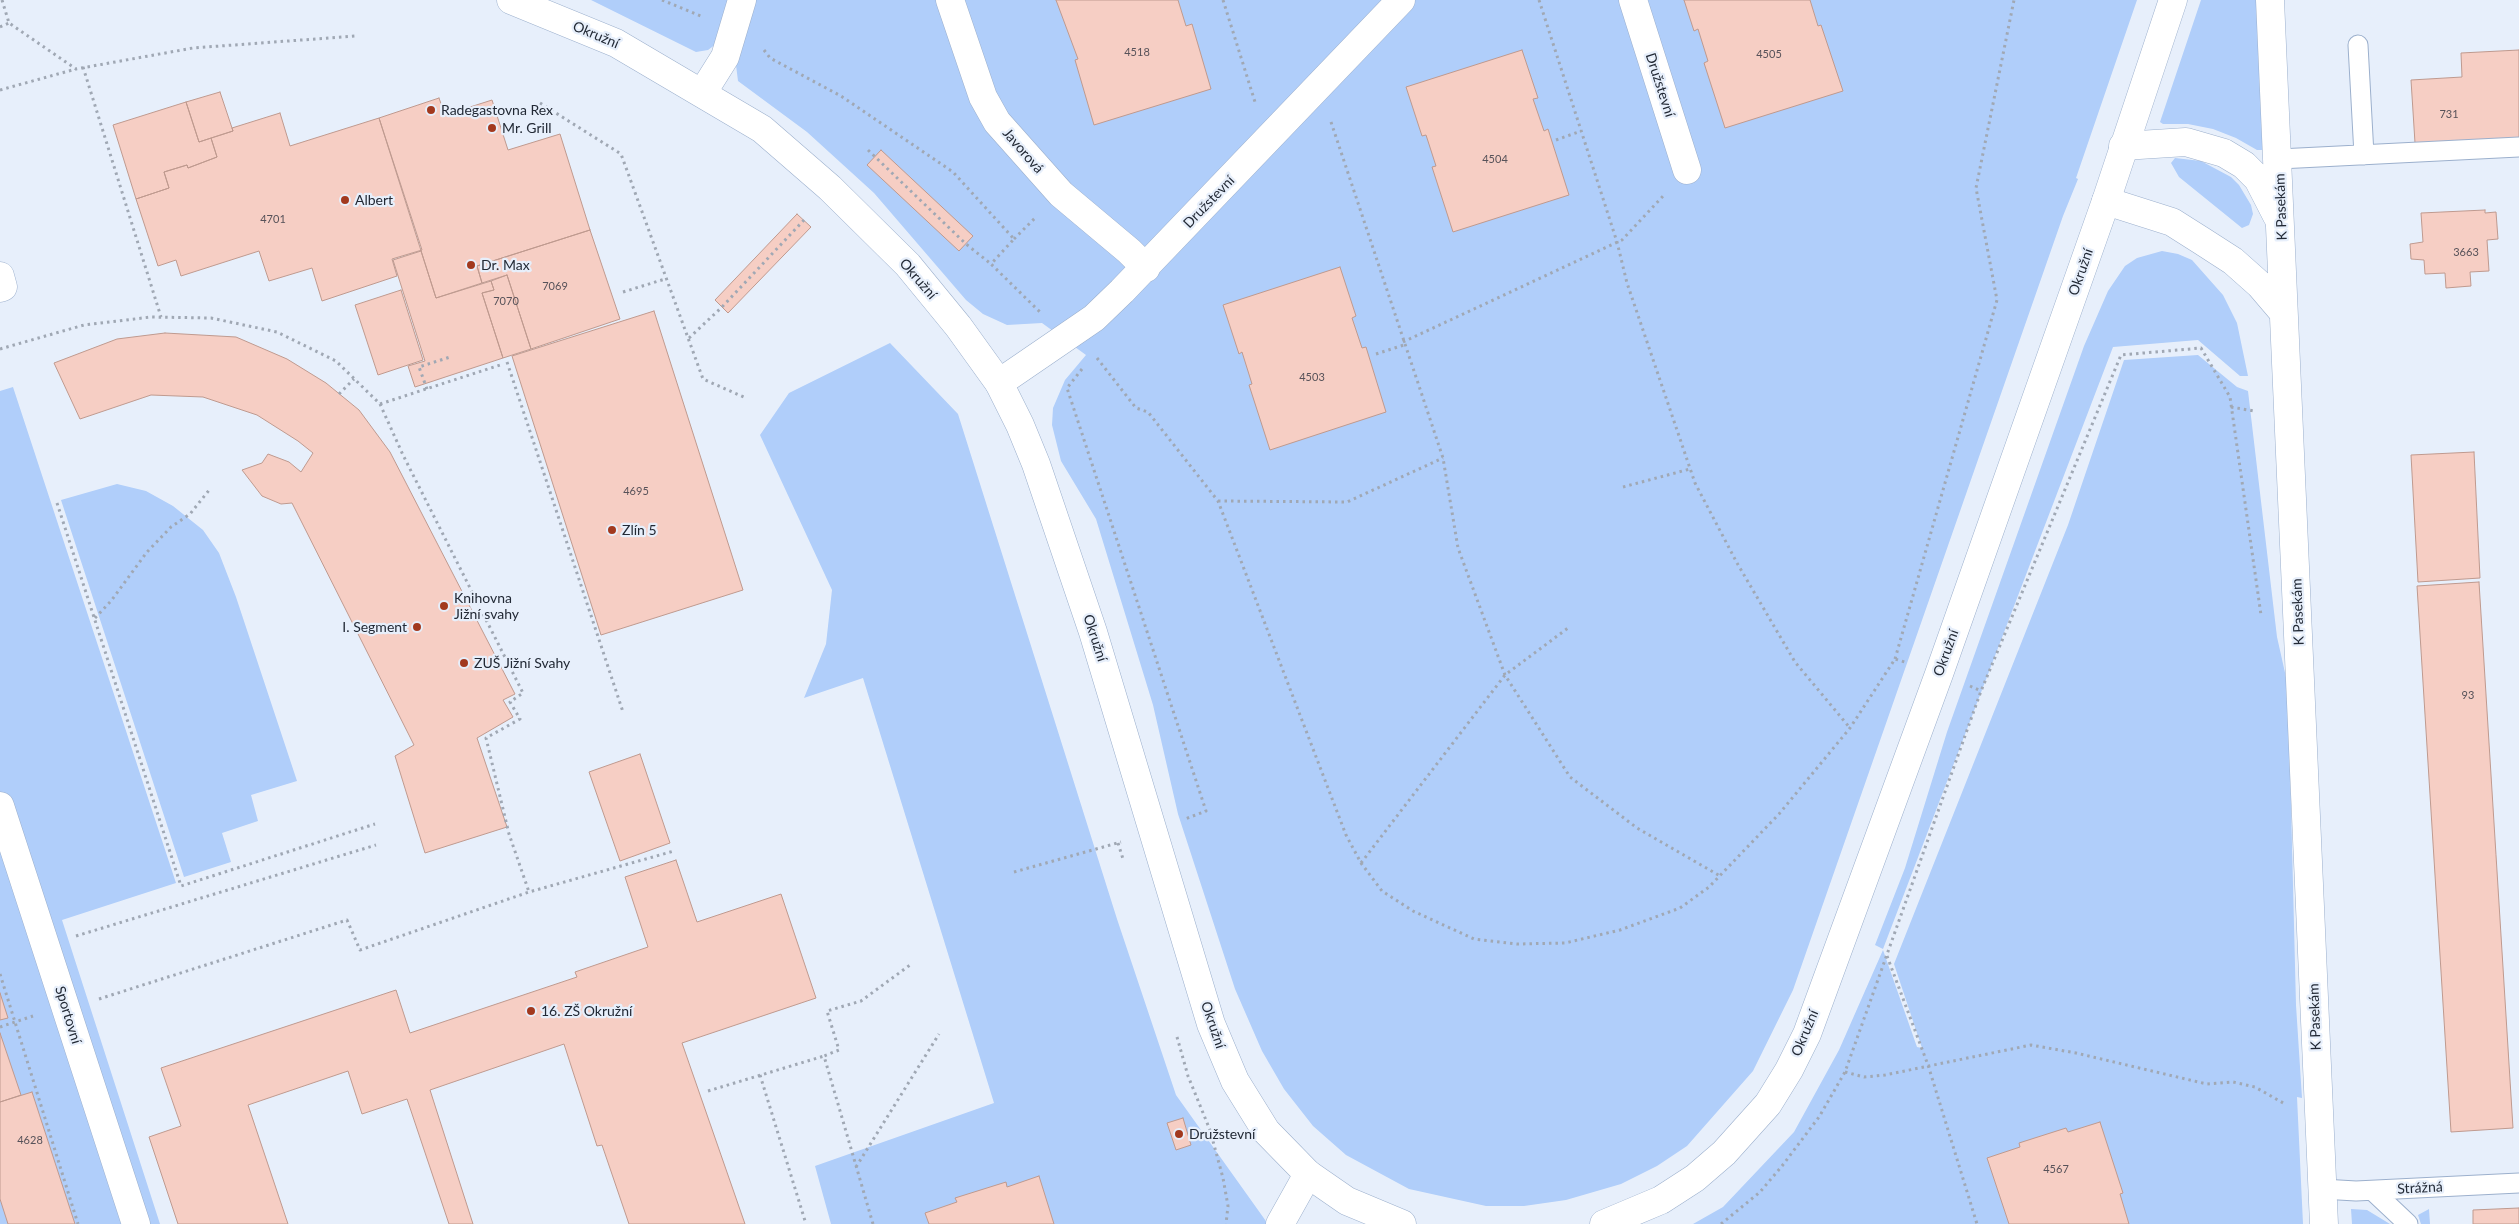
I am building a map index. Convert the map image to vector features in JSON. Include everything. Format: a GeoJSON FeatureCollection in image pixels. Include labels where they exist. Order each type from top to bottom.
{"type":"FeatureCollection","features":[{"type":"Feature","properties":{"kind":"street","name":"Okružní"},"geometry":{"type":"LineString","coordinates":[[511,0],[616,43],[703,92],[762,129],[830,188],[908,265],[958,326],[999,383],[1020,425],[1036,464],[1093,632],[1211,1024],[1223,1054],[1249,1107],[1266,1131],[1308,1174],[1347,1201],[1402,1224]]}},
{"type":"Feature","properties":{"kind":"street"},"geometry":{"type":"LineString","coordinates":[[703,92],[725,57],[742,0]]}},
{"type":"Feature","properties":{"kind":"street","name":"Javorová"},"geometry":{"type":"LineString","coordinates":[[950,0],[983,97],[997,122],[1061,194],[1129,251],[1146,268]]}},
{"type":"Feature","properties":{"kind":"street","name":"Družstevní"},"geometry":{"type":"LineString","coordinates":[[999,383],[1094,318],[1146,268],[1401,0]]}},
{"type":"Feature","properties":{"kind":"street","name":"Družstevní"},"geometry":{"type":"LineString","coordinates":[[1633,0],[1687,170]]}},
{"type":"Feature","properties":{"kind":"street","name":"Okružní"},"geometry":{"type":"LineString","coordinates":[[1604,1224],[1661,1200],[1695,1178],[1747,1130],[1768,1104],[1789,1070],[1807,1034],[1938,674],[2106,201],[2173,0]]}},
{"type":"Feature","properties":{"kind":"street","name":"K Pasekám"},"geometry":{"type":"LineString","coordinates":[[2270,0],[2279,159],[2283,312],[2293,488],[2324,1224]]}},
{"type":"Feature","properties":{"kind":"street"},"geometry":{"type":"LineString","coordinates":[[2123,146],[2186,142],[2224,153],[2244,165],[2258,179],[2282,227]]}},
{"type":"Feature","properties":{"kind":"street"},"geometry":{"type":"LineString","coordinates":[[2106,201],[2172,222],[2233,261],[2260,284],[2283,312]]}},
{"type":"Feature","properties":{"kind":"street"},"geometry":{"type":"LineString","coordinates":[[0,276],[3,286],[0,288]]}},
{"type":"Feature","properties":{"kind":"street","name":"Sportovní"},"geometry":{"type":"LineString","coordinates":[[0,806],[136,1224]]}},
{"type":"Feature","properties":{"kind":"street"},"geometry":{"type":"LineString","coordinates":[[1280,1224],[1308,1174]]}},
{"type":"Feature","properties":{"kind":"lane"},"geometry":{"type":"LineString","coordinates":[[2358,45],[2364,155]]}},
{"type":"Feature","properties":{"kind":"lane"},"geometry":{"type":"LineString","coordinates":[[2279,159],[2519,147]]}},
{"type":"Feature","properties":{"kind":"lane","name":"Strážná"},"geometry":{"type":"LineString","coordinates":[[2322,1189],[2372,1191],[2519,1183]]}},
{"type":"Feature","properties":{"kind":"lane"},"geometry":{"type":"LineString","coordinates":[[2372,1191],[2408,1224]]}},
{"type":"Feature","properties":{"kind":"path"},"geometry":{"type":"LineString","coordinates":[[2,0],[9,22],[76,69]]}},
{"type":"Feature","properties":{"kind":"path"},"geometry":{"type":"LineString","coordinates":[[1223,0],[1256,102]]}},
{"type":"Feature","properties":{"kind":"path"},"geometry":{"type":"LineString","coordinates":[[1539,0],[1616,242],[1627,284],[1695,483],[1737,563],[1795,662],[1850,728]]}},
{"type":"Feature","properties":{"kind":"path"},"geometry":{"type":"LineString","coordinates":[[1094,354],[1136,408],[1148,412],[1218,501],[1346,835],[1361,862],[1382,891],[1413,911],[1474,939],[1517,944],[1565,943],[1620,930],[1680,908],[1709,887],[1779,814],[1850,728],[1896,659],[1997,300],[1976,188],[2014,0]]}},
{"type":"Feature","properties":{"kind":"path"},"geometry":{"type":"LineString","coordinates":[[0,27],[9,22]]}},
{"type":"Feature","properties":{"kind":"path"},"geometry":{"type":"LineString","coordinates":[[0,90],[83,67],[193,48],[356,36]]}},
{"type":"Feature","properties":{"kind":"path"},"geometry":{"type":"LineString","coordinates":[[83,67],[161,317]]}},
{"type":"Feature","properties":{"kind":"path"},"geometry":{"type":"LineString","coordinates":[[540,103],[621,154],[703,379],[746,398]]}},
{"type":"Feature","properties":{"kind":"path"},"geometry":{"type":"LineString","coordinates":[[1330,118],[1442,458],[1458,548],[1505,675],[1570,777],[1637,828],[1720,876]]}},
{"type":"Feature","properties":{"kind":"path"},"geometry":{"type":"LineString","coordinates":[[1556,140],[1581,132]]}},
{"type":"Feature","properties":{"kind":"path"},"geometry":{"type":"LineString","coordinates":[[868,150],[966,244],[991,264]]}},
{"type":"Feature","properties":{"kind":"path"},"geometry":{"type":"LineString","coordinates":[[1376,354],[1403,344],[1622,240],[1687,170]]}},
{"type":"Feature","properties":{"kind":"path"},"geometry":{"type":"LineString","coordinates":[[1014,239],[1033,219]]}},
{"type":"Feature","properties":{"kind":"path"},"geometry":{"type":"LineString","coordinates":[[689,338],[722,307],[804,220]]}},
{"type":"Feature","properties":{"kind":"path"},"geometry":{"type":"LineString","coordinates":[[624,292],[665,279]]}},
{"type":"Feature","properties":{"kind":"path"},"geometry":{"type":"LineString","coordinates":[[0,349],[84,325],[161,317],[211,318],[277,332],[336,361],[380,404],[407,464],[523,693],[510,702],[520,719],[486,738],[510,834],[529,892]]}},
{"type":"Feature","properties":{"kind":"path"},"geometry":{"type":"LineString","coordinates":[[1721,1224],[1760,1192],[1782,1166],[1819,1118],[1845,1072],[1981,690],[2121,355],[2200,348],[2230,397]]}},
{"type":"Feature","properties":{"kind":"path"},"geometry":{"type":"LineString","coordinates":[[427,389],[419,367],[450,357]]}},
{"type":"Feature","properties":{"kind":"path"},"geometry":{"type":"LineString","coordinates":[[507,362],[622,712]]}},
{"type":"Feature","properties":{"kind":"path"},"geometry":{"type":"LineString","coordinates":[[380,404],[500,365]]}},
{"type":"Feature","properties":{"kind":"path"},"geometry":{"type":"LineString","coordinates":[[339,394],[354,379]]}},
{"type":"Feature","properties":{"kind":"path"},"geometry":{"type":"LineString","coordinates":[[1218,501],[1347,502],[1442,458]]}},
{"type":"Feature","properties":{"kind":"path"},"geometry":{"type":"LineString","coordinates":[[1623,487],[1690,469]]}},
{"type":"Feature","properties":{"kind":"path"},"geometry":{"type":"LineString","coordinates":[[95,618],[111,601],[147,552],[171,527],[190,514],[210,489]]}},
{"type":"Feature","properties":{"kind":"path"},"geometry":{"type":"LineString","coordinates":[[58,504],[181,886],[375,824]]}},
{"type":"Feature","properties":{"kind":"path"},"geometry":{"type":"LineString","coordinates":[[1361,862],[1505,675],[1568,628]]}},
{"type":"Feature","properties":{"kind":"path"},"geometry":{"type":"LineString","coordinates":[[1896,659],[1981,690]]}},
{"type":"Feature","properties":{"kind":"path"},"geometry":{"type":"LineString","coordinates":[[1014,872],[1118,843]]}},
{"type":"Feature","properties":{"kind":"path"},"geometry":{"type":"LineString","coordinates":[[45,945],[376,844]]}},
{"type":"Feature","properties":{"kind":"path"},"geometry":{"type":"LineString","coordinates":[[65,1010],[347,920],[360,950],[529,892],[674,851]]}},
{"type":"Feature","properties":{"kind":"path"},"geometry":{"type":"LineString","coordinates":[[1886,956],[1928,1065],[1977,1224]]}},
{"type":"Feature","properties":{"kind":"path"},"geometry":{"type":"LineString","coordinates":[[708,1091],[839,1050],[827,1011],[861,1001],[910,965]]}},
{"type":"Feature","properties":{"kind":"path"},"geometry":{"type":"LineString","coordinates":[[0,974],[78,1224]]}},
{"type":"Feature","properties":{"kind":"path"},"geometry":{"type":"LineString","coordinates":[[856,1168],[939,1034]]}},
{"type":"Feature","properties":{"kind":"path"},"geometry":{"type":"LineString","coordinates":[[1845,1072],[1864,1077],[1885,1075],[2031,1045],[2067,1051],[2207,1084],[2233,1082],[2256,1087],[2291,1107],[2320,1129]]}},
{"type":"Feature","properties":{"kind":"path"},"geometry":{"type":"LineString","coordinates":[[824,1056],[873,1224]]}},
{"type":"Feature","properties":{"kind":"path"},"geometry":{"type":"LineString","coordinates":[[760,1075],[806,1224]]}},
{"type":"Feature","properties":{"kind":"shaded area"},"geometry":{"type":"Polygon","coordinates":[[[591,0],[2137,0],[2076,178],[2078,179],[2063,216],[1793,990],[1753,1071],[1687,1146],[1657,1166],[1621,1184],[1566,1200],[1524,1206],[1486,1206],[1409,1189],[1346,1155],[1313,1126],[1284,1089],[1262,1051],[1235,989],[1178,814],[1153,705],[1096,519],[1061,461],[1052,425],[1053,408],[1065,380],[1086,355],[1042,323],[1007,325],[983,314],[966,300],[874,193],[807,132],[738,81],[736,65],[720,41],[708,50],[696,52],[591,0]]]}},
{"type":"Feature","properties":{"kind":"shaded area"},"geometry":{"type":"Polygon","coordinates":[[[2201,0],[2256,0],[2265,145],[2263,150],[2257,150],[2236,138],[2213,129],[2188,124],[2163,124],[2160,122],[2201,0]]]}},
{"type":"Feature","properties":{"kind":"shaded area"},"geometry":{"type":"Polygon","coordinates":[[[2175,158],[2201,161],[2231,177],[2239,185],[2251,205],[2253,214],[2249,225],[2242,228],[2179,177],[2171,163],[2175,158]]]}},
{"type":"Feature","properties":{"kind":"shaded area"},"geometry":{"type":"Polygon","coordinates":[[[2162,251],[2178,254],[2192,260],[2223,295],[2237,323],[2248,376],[2240,376],[2198,340],[2113,347],[1883,949],[1875,945],[1905,868],[1947,732],[2084,346],[2108,291],[2125,266],[2137,258],[2162,251]]]}},
{"type":"Feature","properties":{"kind":"shaded area"},"geometry":{"type":"Polygon","coordinates":[[[890,343],[958,414],[1117,919],[1176,1095],[1268,1224],[831,1224],[815,1166],[994,1103],[863,678],[804,698],[826,644],[832,590],[760,435],[789,393],[890,343]]]}},
{"type":"Feature","properties":{"kind":"shaded area"},"geometry":{"type":"Polygon","coordinates":[[[2198,355],[2237,387],[2248,391],[2277,637],[2288,686],[2296,1005],[2302,1098],[2297,1097],[2303,1224],[1693,1224],[1723,1207],[1794,1132],[1839,1050],[1883,950],[1917,1047],[1922,1048],[1894,964],[2068,525],[2124,360],[2198,355]]]}},
{"type":"Feature","properties":{"kind":"shaded area"},"geometry":{"type":"Polygon","coordinates":[[[13,387],[176,883],[62,920],[160,1224],[0,1224],[0,391],[13,387]]]}},
{"type":"Feature","properties":{"kind":"shaded area"},"geometry":{"type":"Polygon","coordinates":[[[117,484],[146,491],[173,506],[203,530],[219,553],[236,597],[297,781],[251,795],[258,821],[222,833],[231,862],[184,877],[61,500],[117,484]]]}},
{"type":"Feature","properties":{"kind":"shaded area"},"geometry":{"type":"Polygon","coordinates":[[[2351,1209],[2367,1210],[2390,1224],[2352,1224],[2351,1209]]]}},
{"type":"Feature","properties":{"kind":"shaded area"},"geometry":{"type":"Polygon","coordinates":[[[2429,1209],[2430,1224],[2421,1224],[2418,1215],[2429,1209]]]}},
{"type":"Feature","properties":{"kind":"building"},"geometry":{"type":"Polygon","coordinates":[[[1056,0],[1178,0],[1186,26],[1192,24],[1211,89],[1094,125],[1075,60],[1078,59],[1056,0]]]}},
{"type":"Feature","properties":{"kind":"building"},"geometry":{"type":"Polygon","coordinates":[[[1684,0],[1810,0],[1818,26],[1821,25],[1843,91],[1725,128],[1704,63],[1708,61],[1698,29],[1694,31],[1684,0]]]}},
{"type":"Feature","properties":{"kind":"building"},"geometry":{"type":"Polygon","coordinates":[[[1522,50],[1538,98],[1533,99],[1544,131],[1548,129],[1569,195],[1453,232],[1432,167],[1436,166],[1426,135],[1422,136],[1406,87],[1522,50]]]}},
{"type":"Feature","properties":{"kind":"building"},"geometry":{"type":"Polygon","coordinates":[[[2519,50],[2519,142],[2454,146],[2454,141],[2415,143],[2411,80],[2462,77],[2461,53],[2519,50]]]}},
{"type":"Feature","properties":{"kind":"building"},"geometry":{"type":"Polygon","coordinates":[[[220,92],[233,131],[199,142],[186,102],[220,92]]]}},
{"type":"Feature","properties":{"kind":"building"},"geometry":{"type":"Polygon","coordinates":[[[439,98],[445,115],[492,100],[508,150],[560,134],[590,230],[477,266],[482,283],[436,298],[379,118],[439,98]]]}},
{"type":"Feature","properties":{"kind":"building"},"geometry":{"type":"Polygon","coordinates":[[[186,102],[199,142],[211,138],[217,157],[188,168],[187,165],[164,172],[169,188],[136,199],[113,125],[186,102]]]}},
{"type":"Feature","properties":{"kind":"building"},"geometry":{"type":"Polygon","coordinates":[[[280,113],[290,146],[379,118],[422,250],[392,259],[397,276],[322,301],[312,268],[269,281],[259,251],[181,276],[176,260],[158,266],[136,199],[169,188],[164,172],[187,165],[188,168],[217,157],[211,138],[233,131],[232,128],[280,113]]]}},
{"type":"Feature","properties":{"kind":"building"},"geometry":{"type":"Polygon","coordinates":[[[881,150],[973,236],[959,251],[867,165],[881,150]]]}},
{"type":"Feature","properties":{"kind":"building"},"geometry":{"type":"Polygon","coordinates":[[[2485,210],[2485,213],[2496,212],[2498,239],[2487,240],[2489,271],[2470,272],[2471,286],[2446,288],[2445,273],[2425,274],[2424,260],[2411,259],[2410,244],[2423,242],[2421,213],[2485,210]]]}},
{"type":"Feature","properties":{"kind":"building"},"geometry":{"type":"Polygon","coordinates":[[[797,214],[811,227],[728,313],[715,300],[797,214]]]}},
{"type":"Feature","properties":{"kind":"building"},"geometry":{"type":"Polygon","coordinates":[[[590,230],[620,319],[531,349],[507,275],[482,283],[477,266],[590,230]]]}},
{"type":"Feature","properties":{"kind":"building"},"geometry":{"type":"Polygon","coordinates":[[[421,251],[436,298],[491,281],[494,290],[482,293],[503,358],[415,387],[408,366],[425,361],[393,260],[421,251]]]}},
{"type":"Feature","properties":{"kind":"building"},"geometry":{"type":"Polygon","coordinates":[[[1340,267],[1356,316],[1352,318],[1362,348],[1366,347],[1386,412],[1270,450],[1249,385],[1252,384],[1242,352],[1239,354],[1223,305],[1340,267]]]}},
{"type":"Feature","properties":{"kind":"building"},"geometry":{"type":"Polygon","coordinates":[[[507,275],[531,349],[503,358],[482,293],[494,290],[491,281],[507,275]]]}},
{"type":"Feature","properties":{"kind":"building"},"geometry":{"type":"Polygon","coordinates":[[[401,290],[423,360],[378,375],[355,305],[401,290]]]}},
{"type":"Feature","properties":{"kind":"building"},"geometry":{"type":"Polygon","coordinates":[[[654,311],[743,590],[601,635],[512,356],[654,311]]]}},
{"type":"Feature","properties":{"kind":"building","name":"I. Segment"},"geometry":{"type":"Polygon","coordinates":[[[165,333],[236,337],[287,359],[326,383],[359,410],[390,452],[515,694],[503,700],[513,717],[477,738],[507,827],[425,853],[395,756],[414,745],[292,503],[281,504],[262,496],[242,470],[262,463],[268,454],[289,462],[301,472],[313,453],[298,441],[257,415],[203,397],[151,395],[80,419],[54,363],[117,339],[165,333]]]}},
{"type":"Feature","properties":{"kind":"building"},"geometry":{"type":"Polygon","coordinates":[[[2474,452],[2480,578],[2418,582],[2411,455],[2474,452]]]}},
{"type":"Feature","properties":{"kind":"building"},"geometry":{"type":"Polygon","coordinates":[[[2479,582],[2513,1128],[2451,1132],[2417,586],[2479,582]]]}},
{"type":"Feature","properties":{"kind":"building"},"geometry":{"type":"Polygon","coordinates":[[[640,754],[670,843],[620,861],[589,772],[640,754]]]}},
{"type":"Feature","properties":{"kind":"building"},"geometry":{"type":"Polygon","coordinates":[[[676,860],[697,922],[781,894],[816,998],[682,1043],[745,1224],[629,1224],[602,1145],[597,1146],[564,1044],[430,1090],[473,1224],[449,1224],[407,1099],[362,1114],[348,1071],[248,1105],[288,1224],[178,1224],[149,1137],[181,1126],[161,1068],[396,990],[410,1033],[577,977],[575,972],[648,947],[625,877],[676,860]]]}},
{"type":"Feature","properties":{"kind":"building"},"geometry":{"type":"Polygon","coordinates":[[[0,993],[8,1018],[0,1020],[0,993]]]}},
{"type":"Feature","properties":{"kind":"building"},"geometry":{"type":"Polygon","coordinates":[[[0,1033],[21,1095],[0,1102],[0,1033]]]}},
{"type":"Feature","properties":{"kind":"building"},"geometry":{"type":"Polygon","coordinates":[[[32,1092],[75,1224],[8,1224],[0,1199],[0,1102],[32,1092]]]}},
{"type":"Feature","properties":{"kind":"building","name":"Družstevní"},"geometry":{"type":"Polygon","coordinates":[[[1183,1118],[1191,1145],[1176,1150],[1167,1123],[1183,1118]]]}},
{"type":"Feature","properties":{"kind":"building"},"geometry":{"type":"Polygon","coordinates":[[[2100,1122],[2123,1193],[2120,1194],[2129,1224],[2009,1224],[1987,1158],[2020,1147],[2019,1143],[2066,1128],[2068,1132],[2100,1122]]]}},
{"type":"Feature","properties":{"kind":"building"},"geometry":{"type":"Polygon","coordinates":[[[1039,1176],[1054,1224],[929,1224],[925,1213],[957,1202],[955,1198],[1006,1182],[1007,1187],[1039,1176]]]}},
{"type":"Feature","properties":{"kind":"building"},"geometry":{"type":"Polygon","coordinates":[[[2519,1208],[2519,1224],[2473,1224],[2473,1210],[2519,1208]]]}},
{"type":"Feature","properties":{"kind":"place","name":"Radegastovna Rex"},"geometry":{"type":"Point","coordinates":[431,110]}},
{"type":"Feature","properties":{"kind":"place","name":"Mr. Grill"},"geometry":{"type":"Point","coordinates":[492,128]}},
{"type":"Feature","properties":{"kind":"place","name":"Albert"},"geometry":{"type":"Point","coordinates":[345,200]}},
{"type":"Feature","properties":{"kind":"place","name":"Dr. Max"},"geometry":{"type":"Point","coordinates":[471,265]}},
{"type":"Feature","properties":{"kind":"place","name":"Zlín 5"},"geometry":{"type":"Point","coordinates":[612,530]}},
{"type":"Feature","properties":{"kind":"place","name":"Knihovna Jižní svahy"},"geometry":{"type":"Point","coordinates":[444,606]}},
{"type":"Feature","properties":{"kind":"place","name":"I. Segment"},"geometry":{"type":"Point","coordinates":[417,627]}},
{"type":"Feature","properties":{"kind":"place","name":"ZUŠ Jižní Svahy"},"geometry":{"type":"Point","coordinates":[464,663]}},
{"type":"Feature","properties":{"kind":"place","name":"16. ZŠ Okružní"},"geometry":{"type":"Point","coordinates":[531,1011]}},
{"type":"Feature","properties":{"kind":"place","name":"Družstevní"},"geometry":{"type":"Point","coordinates":[1179,1134]}}]}
